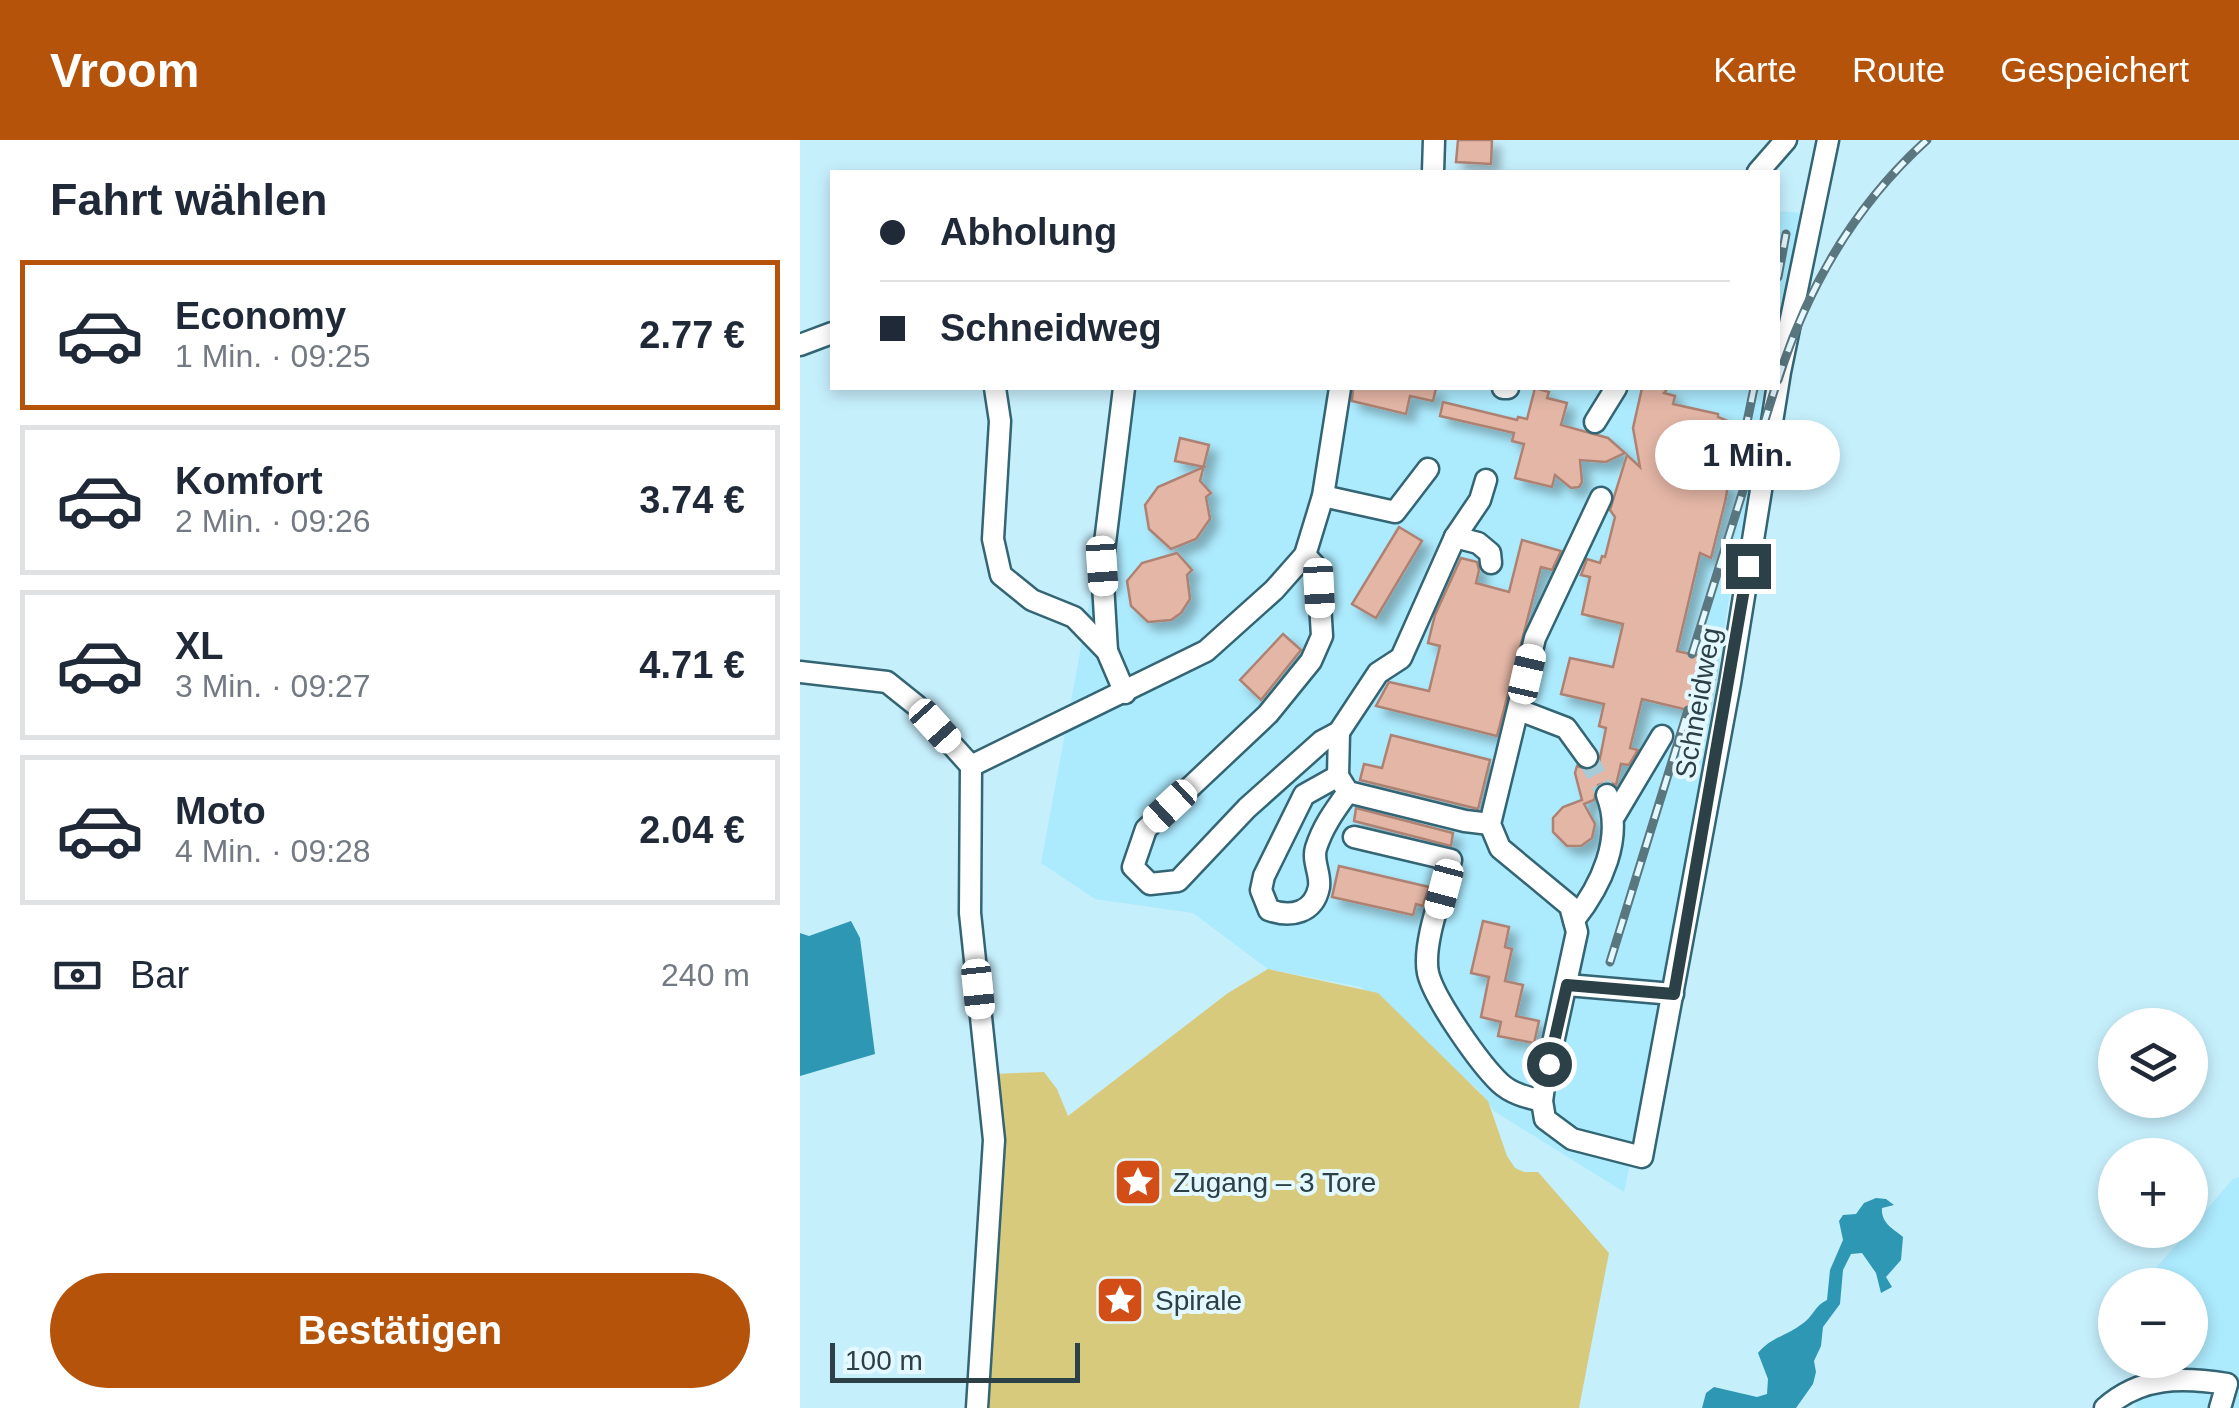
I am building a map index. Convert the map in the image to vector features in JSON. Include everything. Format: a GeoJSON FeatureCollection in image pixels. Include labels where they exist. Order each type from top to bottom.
{"type":"FeatureCollection","features":[{"type":"Feature","properties":{"kind":"lane"},"geometry":{"type":"LineString","coordinates":[[1433,170],[1434,140]]}},
{"type":"Feature","properties":{"kind":"lane"},"geometry":{"type":"LineString","coordinates":[[1760,170],[1786,140]]}},
{"type":"Feature","properties":{"kind":"lane","name":"Schneidweg"},"geometry":{"type":"LineString","coordinates":[[1780,372],[1828,140]]}},
{"type":"Feature","properties":{"kind":"lane"},"geometry":{"type":"LineString","coordinates":[[800,344],[830,334]]}},
{"type":"Feature","properties":{"kind":"lane"},"geometry":{"type":"LineString","coordinates":[[995,390],[1000,421],[994,539],[1001,574],[1032,600],[1074,617],[1107,650]]}},
{"type":"Feature","properties":{"kind":"lane"},"geometry":{"type":"LineString","coordinates":[[1124,390],[1102,566],[1107,650],[1125,693]]}},
{"type":"Feature","properties":{"kind":"lane"},"geometry":{"type":"LineString","coordinates":[[971,766],[1206,651],[1274,590],[1305,554],[1322,496],[1340,390]]}},
{"type":"Feature","properties":{"kind":"lane"},"geometry":{"type":"LineString","coordinates":[[1595,422],[1615,390]]}},
{"type":"Feature","properties":{"kind":"lane","name":"Schneidweg"},"geometry":{"type":"LineString","coordinates":[[1542,1101],[1545,1119],[1572,1139],[1642,1157],[1730,683],[1777,390]]}},
{"type":"Feature","properties":{"kind":"lane"},"geometry":{"type":"LineString","coordinates":[[1322,496],[1395,512],[1428,468]]}},
{"type":"Feature","properties":{"kind":"lane"},"geometry":{"type":"LineString","coordinates":[[1305,554],[1315,566],[1322,636],[1311,661],[1268,714],[1146,830],[1133,867],[1150,884],[1178,881],[1246,808],[1322,741],[1339,732],[1378,674],[1400,658],[1455,537],[1480,500],[1486,480]]}},
{"type":"Feature","properties":{"kind":"lane"},"geometry":{"type":"LineString","coordinates":[[1354,837],[1451,860],[1429,946],[1428,972],[1438,997],[1501,1084],[1518,1095],[1542,1101],[1577,932],[1570,906],[1500,848],[1490,824],[1535,638],[1601,498]]}},
{"type":"Feature","properties":{"kind":"lane"},"geometry":{"type":"LineString","coordinates":[[1455,537],[1478,543],[1490,553],[1491,563]]}},
{"type":"Feature","properties":{"kind":"lane"},"geometry":{"type":"LineString","coordinates":[[800,672],[887,682],[917,706],[971,766],[970,913],[994,1140],[977,1408]]}},
{"type":"Feature","properties":{"kind":"lane"},"geometry":{"type":"LineString","coordinates":[[1519,710],[1566,728],[1586,758]]}},
{"type":"Feature","properties":{"kind":"lane"},"geometry":{"type":"LineString","coordinates":[[1339,732],[1343,784],[1314,853],[1320,885],[1312,904],[1294,914],[1270,910],[1262,890],[1264,876],[1304,795],[1343,784],[1465,821],[1490,824]]}},
{"type":"Feature","properties":{"kind":"lane"},"geometry":{"type":"LineString","coordinates":[[1574,920],[1594,894],[1614,834],[1611,805],[1662,736]]}},
{"type":"Feature","properties":{"kind":"lane"},"geometry":{"type":"LineString","coordinates":[[1567,985],[1674,994]]}},
{"type":"Feature","properties":{"kind":"lane"},"geometry":{"type":"LineString","coordinates":[[2106,1408],[2120,1395],[2154,1381],[2185,1377],[2227,1384],[2220,1408]]}},
{"type":"Feature","properties":{"kind":"shaded area"},"geometry":{"type":"Polygon","coordinates":[[[1780,211],[1814,214],[1780,341],[1780,211]]]}},
{"type":"Feature","properties":{"kind":"shaded area"},"geometry":{"type":"Polygon","coordinates":[[[1129,390],[1768,390],[1731,585],[1675,946],[1624,1192],[1494,1111],[1478,1090],[1361,987],[1268,969],[1193,913],[1095,899],[1041,863],[1129,390]]]}},
{"type":"Feature","properties":{"kind":"shaded area"},"geometry":{"type":"Polygon","coordinates":[[[851,921],[860,938],[875,1054],[800,1076],[800,933],[809,936],[851,921]]]}},
{"type":"Feature","properties":{"kind":"shaded area"},"geometry":{"type":"Polygon","coordinates":[[[1268,969],[1378,993],[1488,1101],[1515,1168],[1538,1172],[1609,1253],[1579,1408],[984,1408],[995,1241],[992,1074],[1044,1072],[1057,1089],[1068,1116],[1228,993],[1268,969]]]}},
{"type":"Feature","properties":{"kind":"shaded area"},"geometry":{"type":"Polygon","coordinates":[[[2239,1177],[2239,1408],[2135,1408],[2138,1378],[2208,1378],[2208,1268],[2156,1268],[2173,1248],[2208,1248],[2208,1208],[2239,1177]]]}},
{"type":"Feature","properties":{"kind":"shaded area"},"geometry":{"type":"Polygon","coordinates":[[[1876,1198],[1894,1205],[1882,1208],[1883,1218],[1903,1237],[1901,1260],[1886,1277],[1892,1287],[1881,1293],[1876,1273],[1862,1253],[1851,1254],[1843,1270],[1840,1304],[1823,1327],[1813,1384],[1796,1408],[1702,1408],[1706,1393],[1714,1387],[1757,1397],[1767,1394],[1768,1379],[1758,1353],[1797,1328],[1827,1300],[1830,1270],[1843,1240],[1839,1221],[1843,1215],[1856,1214],[1864,1203],[1876,1198]]]}},
{"type":"Feature","properties":{"kind":"building"},"geometry":{"type":"Polygon","coordinates":[[[1458,140],[1492,140],[1491,164],[1456,162],[1458,140]]]}},
{"type":"Feature","properties":{"kind":"building"},"geometry":{"type":"Polygon","coordinates":[[[1353,390],[1436,390],[1433,401],[1410,396],[1406,414],[1352,401],[1353,390]]]}},
{"type":"Feature","properties":{"kind":"building"},"geometry":{"type":"Polygon","coordinates":[[[1534,390],[1549,392],[1547,398],[1567,403],[1561,425],[1608,438],[1625,453],[1606,462],[1580,460],[1579,487],[1571,488],[1555,475],[1552,487],[1515,478],[1524,444],[1512,441],[1514,433],[1440,416],[1443,402],[1527,419],[1534,390]]]}},
{"type":"Feature","properties":{"kind":"building"},"geometry":{"type":"Polygon","coordinates":[[[1642,390],[1666,390],[1664,393],[1675,396],[1673,404],[1718,414],[1730,422],[1715,483],[1728,486],[1725,502],[1711,558],[1700,553],[1677,651],[1708,658],[1696,712],[1642,699],[1630,748],[1638,750],[1629,765],[1621,764],[1616,785],[1598,785],[1594,800],[1584,804],[1595,824],[1592,838],[1581,846],[1567,846],[1553,832],[1553,818],[1563,807],[1582,800],[1577,766],[1589,770],[1599,763],[1606,728],[1599,726],[1604,704],[1561,694],[1570,658],[1613,667],[1623,624],[1582,614],[1590,577],[1581,575],[1587,559],[1600,563],[1605,557],[1615,517],[1610,510],[1627,455],[1640,467],[1633,428],[1642,390]]]}},
{"type":"Feature","properties":{"kind":"building"},"geometry":{"type":"Polygon","coordinates":[[[1180,438],[1209,445],[1204,467],[1175,461],[1180,438]]]}},
{"type":"Feature","properties":{"kind":"building"},"geometry":{"type":"Polygon","coordinates":[[[1203,467],[1200,481],[1211,493],[1206,497],[1210,519],[1196,539],[1171,549],[1149,529],[1145,505],[1158,487],[1203,467]]]}},
{"type":"Feature","properties":{"kind":"building"},"geometry":{"type":"Polygon","coordinates":[[[1399,527],[1422,541],[1376,618],[1352,604],[1399,527]]]}},
{"type":"Feature","properties":{"kind":"building"},"geometry":{"type":"Polygon","coordinates":[[[1522,540],[1561,551],[1552,570],[1541,567],[1497,736],[1376,706],[1389,682],[1429,691],[1440,646],[1428,643],[1435,615],[1461,558],[1477,562],[1476,583],[1509,592],[1522,540]]]}},
{"type":"Feature","properties":{"kind":"building"},"geometry":{"type":"Polygon","coordinates":[[[1177,553],[1192,570],[1187,575],[1190,599],[1171,620],[1148,622],[1131,606],[1127,581],[1142,563],[1177,553]]]}},
{"type":"Feature","properties":{"kind":"building"},"geometry":{"type":"Polygon","coordinates":[[[1283,634],[1301,650],[1261,700],[1240,680],[1283,634]]]}},
{"type":"Feature","properties":{"kind":"building"},"geometry":{"type":"Polygon","coordinates":[[[1391,735],[1490,760],[1478,809],[1360,780],[1364,764],[1382,768],[1391,735]]]}},
{"type":"Feature","properties":{"kind":"building"},"geometry":{"type":"Polygon","coordinates":[[[1356,808],[1453,833],[1451,846],[1354,821],[1356,808]]]}},
{"type":"Feature","properties":{"kind":"building"},"geometry":{"type":"Polygon","coordinates":[[[1339,866],[1429,887],[1423,906],[1416,904],[1413,915],[1332,897],[1339,866]]]}},
{"type":"Feature","properties":{"kind":"building"},"geometry":{"type":"Polygon","coordinates":[[[1483,921],[1509,927],[1505,947],[1512,949],[1505,981],[1523,985],[1516,1016],[1539,1021],[1534,1043],[1498,1036],[1501,1022],[1481,1017],[1489,977],[1471,973],[1483,921]]]}},
{"type":"Feature","properties":{"kind":"tunnel"},"geometry":{"type":"LineString","coordinates":[[1587,757],[1607,795]]}},
{"type":"Feature","properties":{"kind":"railway"},"geometry":{"type":"LineString","coordinates":[[1780,374],[1803,313],[1836,250],[1877,192],[1927,140]]}},
{"type":"Feature","properties":{"kind":"railway"},"geometry":{"type":"LineString","coordinates":[[1780,266],[1786,234]]}},
{"type":"Feature","properties":{"kind":"railway"},"geometry":{"type":"LineString","coordinates":[[1739,461],[1754,390]]}},
{"type":"Feature","properties":{"kind":"railway"},"geometry":{"type":"LineString","coordinates":[[1692,654],[1774,390]]}},
{"type":"Feature","properties":{"kind":"railway"},"geometry":{"type":"LineString","coordinates":[[1610,962],[1688,710]]}},
{"type":"Feature","properties":{"kind":"place","name":"Zugang – 3 Tore"},"geometry":{"type":"Point","coordinates":[1138,1182]}},
{"type":"Feature","properties":{"kind":"place","name":"Spirale"},"geometry":{"type":"Point","coordinates":[1120,1300]}},
{"type":"Feature","properties":{"kind":"route"},"geometry":{"type":"LineString","coordinates":[[1549,1064],[1567,985],[1674,994],[1748,566]]}}]}
